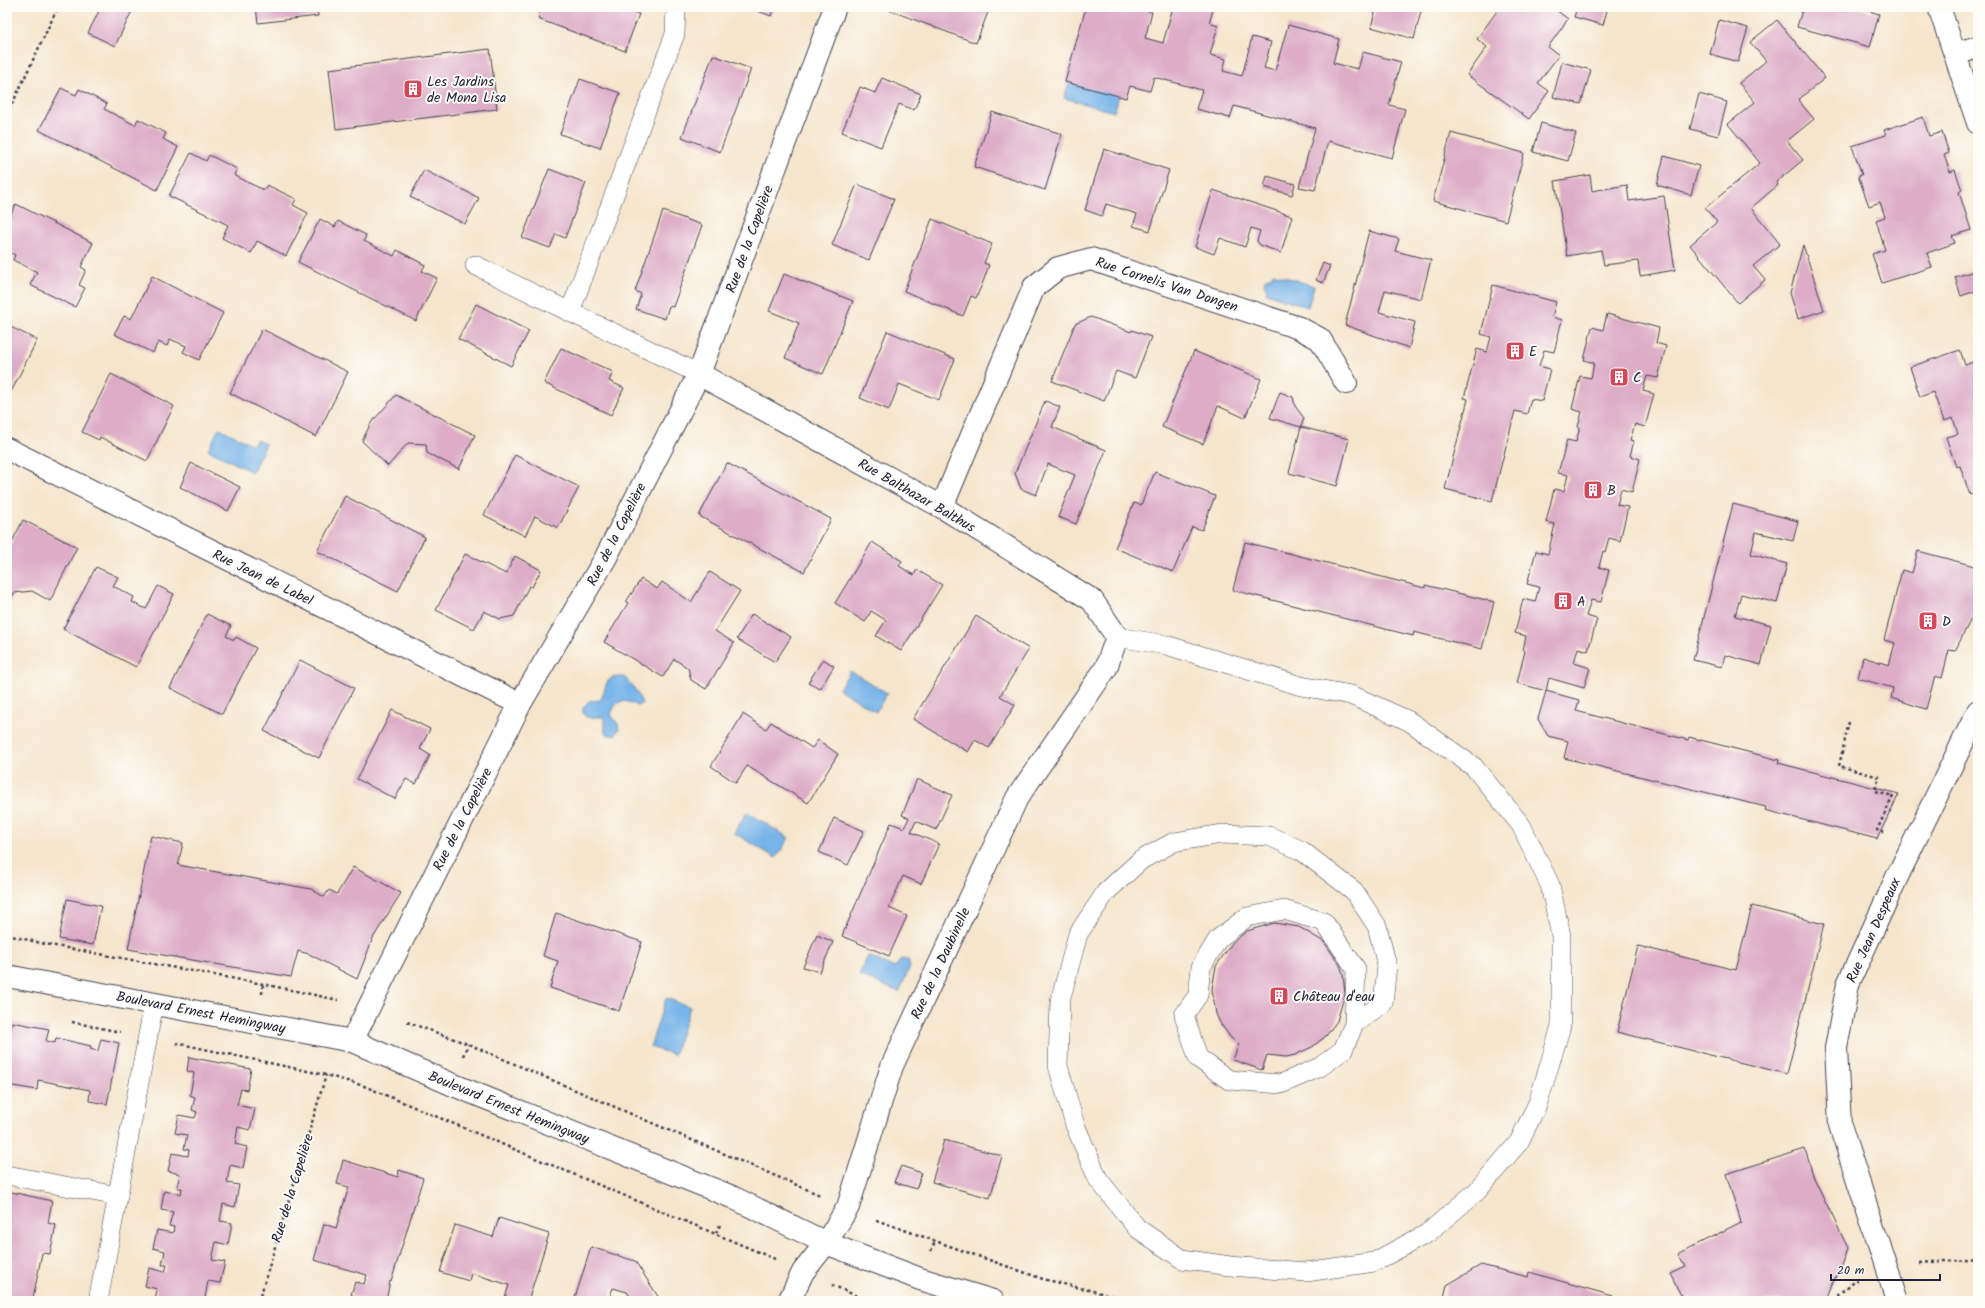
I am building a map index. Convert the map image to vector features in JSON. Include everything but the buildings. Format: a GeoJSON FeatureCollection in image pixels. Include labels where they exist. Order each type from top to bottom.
{"type":"FeatureCollection","features":[{"type":"Feature","properties":{"kind":"street","name":"Rue de la Capelière"},"geometry":{"type":"LineString","coordinates":[[352,1041],[520,704],[606,559],[699,374],[835,7]]}},
{"type":"Feature","properties":{"kind":"street"},"geometry":{"type":"LineString","coordinates":[[1939,7],[1978,123]]}},
{"type":"Feature","properties":{"kind":"street"},"geometry":{"type":"LineString","coordinates":[[1955,54],[1978,47]]}},
{"type":"Feature","properties":{"kind":"street","name":"Rue Cornelis Van Dongen"},"geometry":{"type":"LineString","coordinates":[[942,507],[1034,287],[1058,268],[1091,259],[1299,328],[1320,339],[1346,383]]}},
{"type":"Feature","properties":{"kind":"street","name":"Rue Balthazar Balthus"},"geometry":{"type":"LineString","coordinates":[[699,374],[942,507],[1092,600],[1117,637]]}},
{"type":"Feature","properties":{"kind":"street","name":"Rue Jean de Label"},"geometry":{"type":"LineString","coordinates":[[7,449],[520,704]]}},
{"type":"Feature","properties":{"kind":"street","name":"Rue de la Daubinelle"},"geometry":{"type":"LineString","coordinates":[[790,1301],[803,1272],[826,1243],[848,1207],[892,1066],[1017,798],[1106,668],[1117,637]]}},
{"type":"Feature","properties":{"kind":"street","name":"Rue Jean Despeaux"},"geometry":{"type":"LineString","coordinates":[[1897,1301],[1840,1126],[1836,1048],[1848,984],[1978,711]]}},
{"type":"Feature","properties":{"kind":"street","name":"Boulevard Ernest Hemingway"},"geometry":{"type":"LineString","coordinates":[[7,976],[352,1041],[451,1084],[732,1198],[826,1243],[920,1279],[993,1301]]}},
{"type":"Feature","properties":{"kind":"lane"},"geometry":{"type":"LineString","coordinates":[[570,312],[675,34],[676,7]]}},
{"type":"Feature","properties":{"kind":"lane"},"geometry":{"type":"LineString","coordinates":[[475,265],[699,374]]}},
{"type":"Feature","properties":{"kind":"lane"},"geometry":{"type":"LineString","coordinates":[[1117,637],[1166,645],[1301,686],[1351,695],[1409,721],[1474,767],[1521,825],[1550,885],[1561,936],[1561,1026],[1538,1103],[1520,1142],[1477,1191],[1428,1233],[1374,1262],[1306,1272],[1230,1266],[1182,1259],[1137,1228],[1098,1179],[1075,1126],[1058,1066],[1060,1002],[1078,934],[1106,892],[1141,860],[1174,842],[1222,834],[1269,836],[1302,851],[1354,891],[1377,926],[1388,966],[1383,1003],[1354,1024],[1343,1050],[1320,1067],[1281,1084],[1229,1080],[1198,1058],[1184,1015],[1198,995],[1201,967],[1218,939],[1247,917],[1284,910],[1324,922],[1356,969],[1354,1024]]}},
{"type":"Feature","properties":{"kind":"lane"},"geometry":{"type":"LineString","coordinates":[[98,1301],[154,1003]]}},
{"type":"Feature","properties":{"kind":"lane"},"geometry":{"type":"LineString","coordinates":[[7,1175],[118,1196]]}},
{"type":"Feature","properties":{"kind":"path"},"geometry":{"type":"LineString","coordinates":[[7,115],[58,7]]}},
{"type":"Feature","properties":{"kind":"path"},"geometry":{"type":"LineString","coordinates":[[1849,722],[1838,766],[1879,777],[1875,791],[1893,796],[1877,830],[1913,845]]}},
{"type":"Feature","properties":{"kind":"path"},"geometry":{"type":"LineString","coordinates":[[7,935],[44,944],[263,984],[340,1001]]}},
{"type":"Feature","properties":{"kind":"path"},"geometry":{"type":"LineString","coordinates":[[66,1020],[326,1075],[364,1086],[716,1233],[868,1301]]}},
{"type":"Feature","properties":{"kind":"path"},"geometry":{"type":"LineString","coordinates":[[407,1022],[468,1044],[888,1225],[1043,1279],[1134,1301]]}},
{"type":"Feature","properties":{"kind":"path"},"geometry":{"type":"LineString","coordinates":[[461,1060],[468,1044]]}},
{"type":"Feature","properties":{"kind":"path","name":"Rue de la Capelière"},"geometry":{"type":"LineString","coordinates":[[260,1301],[326,1075]]}},
{"type":"Feature","properties":{"kind":"path"},"geometry":{"type":"LineString","coordinates":[[1911,1264],[1918,1261],[1942,1260],[1978,1263]]}},
{"type":"Feature","properties":{"kind":"path"},"geometry":{"type":"LineString","coordinates":[[1834,1301],[1855,1281],[1862,1279]]}},
{"type":"Feature","properties":{"kind":"water"},"geometry":{"type":"Polygon","coordinates":[[[1070,80],[1120,93],[1114,112],[1064,98],[1070,80]]]}},
{"type":"Feature","properties":{"kind":"water"},"geometry":{"type":"Polygon","coordinates":[[[1273,273],[1314,286],[1308,307],[1266,293],[1267,290],[1264,283],[1266,278],[1272,276],[1273,273]]]}},
{"type":"Feature","properties":{"kind":"water"},"geometry":{"type":"Polygon","coordinates":[[[219,428],[253,445],[256,440],[266,444],[252,472],[208,450],[219,428]]]}},
{"type":"Feature","properties":{"kind":"water"},"geometry":{"type":"Polygon","coordinates":[[[850,671],[887,693],[876,712],[839,689],[850,671]]]}},
{"type":"Feature","properties":{"kind":"water"},"geometry":{"type":"Polygon","coordinates":[[[613,677],[624,677],[635,689],[642,704],[637,706],[624,701],[618,703],[611,715],[618,724],[619,729],[615,735],[608,735],[605,732],[603,718],[586,717],[583,713],[583,708],[589,701],[601,700],[607,682],[613,677]]]}},
{"type":"Feature","properties":{"kind":"water"},"geometry":{"type":"Polygon","coordinates":[[[747,812],[789,838],[776,858],[734,833],[747,812]]]}},
{"type":"Feature","properties":{"kind":"water"},"geometry":{"type":"Polygon","coordinates":[[[868,956],[895,968],[901,959],[908,960],[910,967],[899,992],[859,975],[868,956]]]}},
{"type":"Feature","properties":{"kind":"water"},"geometry":{"type":"Polygon","coordinates":[[[666,998],[690,1007],[674,1055],[650,1047],[666,998]]]}},
{"type":"Feature","properties":{"kind":"place","name":"Les Jardins de Mona Lisa"},"geometry":{"type":"Point","coordinates":[413,89]}},
{"type":"Feature","properties":{"kind":"place","name":"E"},"geometry":{"type":"Point","coordinates":[1515,351]}},
{"type":"Feature","properties":{"kind":"place","name":"C"},"geometry":{"type":"Point","coordinates":[1619,377]}},
{"type":"Feature","properties":{"kind":"place","name":"B"},"geometry":{"type":"Point","coordinates":[1593,490]}},
{"type":"Feature","properties":{"kind":"place","name":"A"},"geometry":{"type":"Point","coordinates":[1563,601]}},
{"type":"Feature","properties":{"kind":"place","name":"D"},"geometry":{"type":"Point","coordinates":[1928,621]}},
{"type":"Feature","properties":{"kind":"place","name":"Château d'eau"},"geometry":{"type":"Point","coordinates":[1279,996]}}]}
